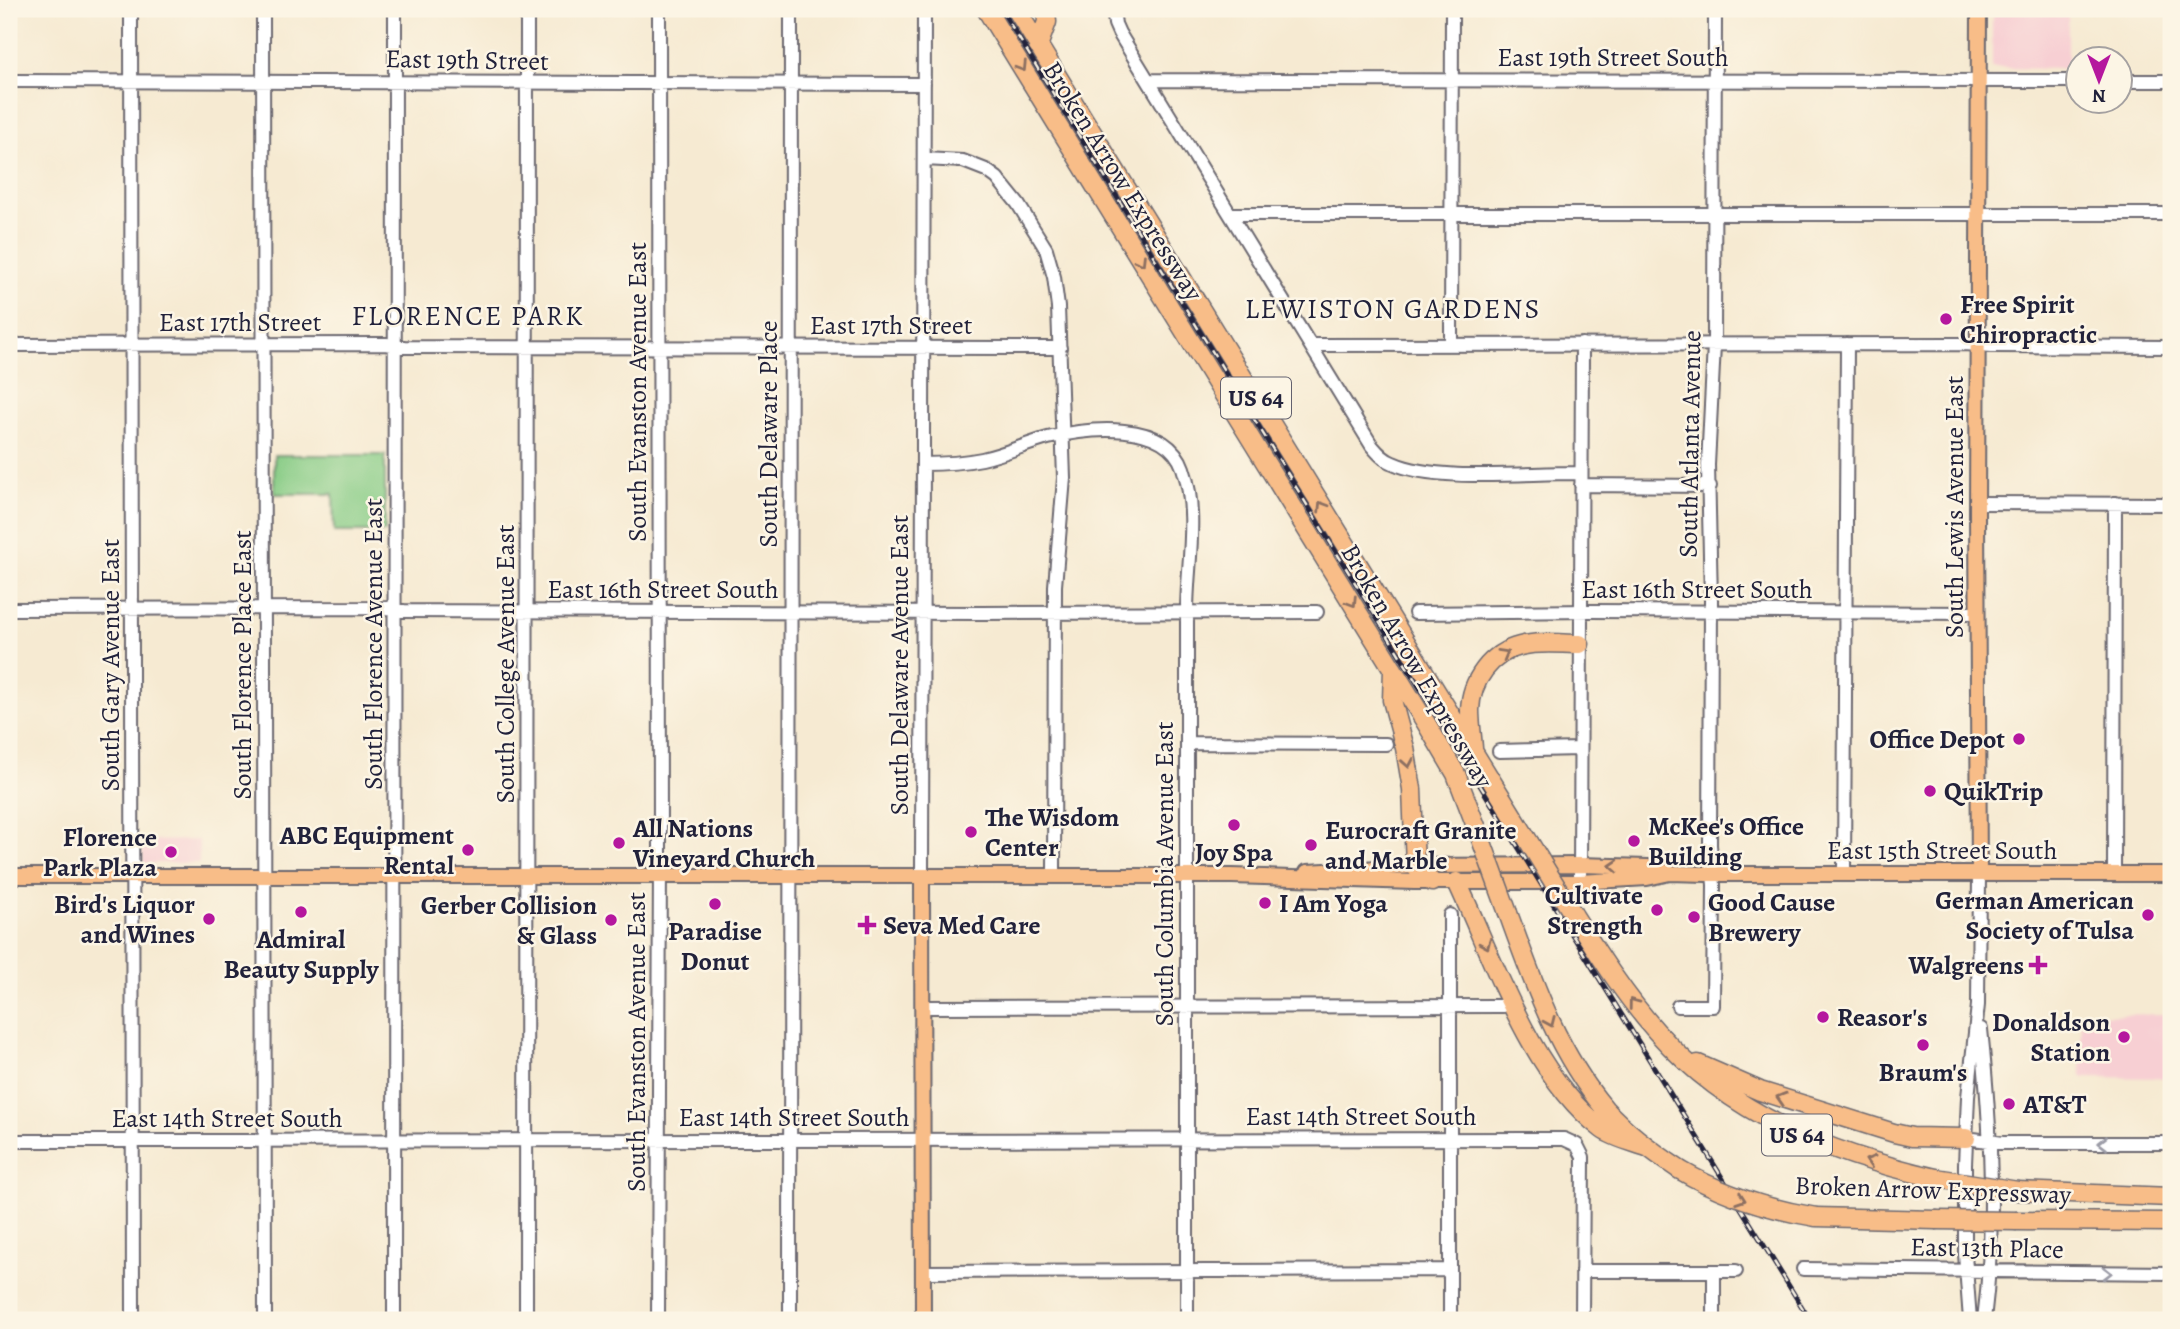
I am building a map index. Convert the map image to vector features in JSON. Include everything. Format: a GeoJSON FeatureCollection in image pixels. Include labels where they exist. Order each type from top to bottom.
{"type":"FeatureCollection","features":[{"type":"Feature","properties":{"kind":"highway","name":"Broken Arrow Expressway"},"geometry":{"type":"LineString","coordinates":[[986,9],[1455,774],[1548,1017],[1572,1064],[1607,1110],[1647,1147],[1680,1170],[1741,1199],[1784,1212],[1815,1217],[2171,1222]]}},
{"type":"Feature","properties":{"kind":"highway","name":"Broken Arrow Expressway"},"geometry":{"type":"LineString","coordinates":[[1016,9],[1573,914],[1637,1009],[1678,1055],[1722,1093],[1746,1108],[1792,1133],[1871,1161],[1936,1178],[2018,1191],[2171,1197]]}},
{"type":"Feature","properties":{"kind":"highway"},"geometry":{"type":"LineString","coordinates":[[1038,46],[1046,22],[1046,9]]}},
{"type":"Feature","properties":{"kind":"highway"},"geometry":{"type":"LineString","coordinates":[[1474,752],[1470,709],[1481,673],[1490,663],[1520,646],[1580,644]]}},
{"type":"Feature","properties":{"kind":"highway"},"geometry":{"type":"LineString","coordinates":[[1393,670],[1392,700],[1405,748],[1412,789],[1415,866],[1418,872],[1432,882]]}},
{"type":"Feature","properties":{"kind":"highway"},"geometry":{"type":"LineString","coordinates":[[1457,882],[1540,1057],[1570,1097],[1604,1130],[1647,1147]]}},
{"type":"Feature","properties":{"kind":"highway"},"geometry":{"type":"LineString","coordinates":[[1678,1055],[1739,1084],[1894,1133],[1912,1137],[1966,1138]]}},
{"type":"Feature","properties":{"kind":"main road","name":"South Lewis Avenue East"},"geometry":{"type":"LineString","coordinates":[[1979,9],[1979,874]]}},
{"type":"Feature","properties":{"kind":"main road","name":"East 15th Street South"},"geometry":{"type":"LineString","coordinates":[[1260,876],[1415,866],[1579,865],[1648,867],[1670,873]]}},
{"type":"Feature","properties":{"kind":"main road","name":"East 15th Street South"},"geometry":{"type":"LineString","coordinates":[[9,876],[1260,876],[1332,881],[1580,882],[1647,878],[1670,873],[2171,874]]}},
{"type":"Feature","properties":{"kind":"main road","name":"South Delaware Avenue East"},"geometry":{"type":"LineString","coordinates":[[922,876],[923,1320]]}},
{"type":"Feature","properties":{"kind":"street","name":"South Gary Avenue East"},"geometry":{"type":"LineString","coordinates":[[131,9],[133,1320]]}},
{"type":"Feature","properties":{"kind":"street","name":"South Florence Place East"},"geometry":{"type":"LineString","coordinates":[[263,9],[265,1320]]}},
{"type":"Feature","properties":{"kind":"street","name":"South Florence Avenue East"},"geometry":{"type":"LineString","coordinates":[[394,1320],[395,9]]}},
{"type":"Feature","properties":{"kind":"street","name":"South College Avenue East"},"geometry":{"type":"LineString","coordinates":[[527,9],[527,1320]]}},
{"type":"Feature","properties":{"kind":"street","name":"South Evanston Avenue East"},"geometry":{"type":"LineString","coordinates":[[658,1320],[659,9]]}},
{"type":"Feature","properties":{"kind":"street","name":"South Delaware Place"},"geometry":{"type":"LineString","coordinates":[[790,1320],[791,9]]}},
{"type":"Feature","properties":{"kind":"street","name":"South Delaware Avenue East"},"geometry":{"type":"LineString","coordinates":[[922,876],[924,9]]}},
{"type":"Feature","properties":{"kind":"street"},"geometry":{"type":"LineString","coordinates":[[1113,9],[1119,33],[1372,446],[1391,463],[1450,473],[1710,486]]}},
{"type":"Feature","properties":{"kind":"street"},"geometry":{"type":"LineString","coordinates":[[1451,344],[1452,9]]}},
{"type":"Feature","properties":{"kind":"street","name":"South Atlanta Avenue"},"geometry":{"type":"LineString","coordinates":[[1678,1006],[1713,1006],[1714,885],[1710,845],[1711,611],[1708,464],[1714,345],[1715,9]]}},
{"type":"Feature","properties":{"kind":"street","name":"East 19th Street South"},"geometry":{"type":"LineString","coordinates":[[1148,80],[2064,81]]}},
{"type":"Feature","properties":{"kind":"street","name":"East 19th Street"},"geometry":{"type":"LineString","coordinates":[[9,81],[924,84]]}},
{"type":"Feature","properties":{"kind":"street"},"geometry":{"type":"LineString","coordinates":[[2134,81],[2171,81]]}},
{"type":"Feature","properties":{"kind":"street"},"geometry":{"type":"LineString","coordinates":[[924,159],[974,164],[997,178],[1006,187],[1039,237],[1050,260],[1058,307],[1063,504],[1055,612],[1054,876]]}},
{"type":"Feature","properties":{"kind":"street"},"geometry":{"type":"LineString","coordinates":[[1231,214],[2171,214]]}},
{"type":"Feature","properties":{"kind":"street"},"geometry":{"type":"LineString","coordinates":[[1580,882],[1582,344]]}},
{"type":"Feature","properties":{"kind":"street"},"geometry":{"type":"LineString","coordinates":[[1311,345],[1847,344],[2171,347]]}},
{"type":"Feature","properties":{"kind":"street"},"geometry":{"type":"LineString","coordinates":[[1844,874],[1847,344]]}},
{"type":"Feature","properties":{"kind":"street","name":"East 17th Street"},"geometry":{"type":"LineString","coordinates":[[9,345],[1060,348]]}},
{"type":"Feature","properties":{"kind":"street","name":"South Columbia Avenue East"},"geometry":{"type":"LineString","coordinates":[[1062,435],[1110,430],[1133,432],[1158,439],[1178,456],[1188,488],[1187,1320]]}},
{"type":"Feature","properties":{"kind":"street"},"geometry":{"type":"LineString","coordinates":[[923,464],[980,459],[1062,435]]}},
{"type":"Feature","properties":{"kind":"street"},"geometry":{"type":"LineString","coordinates":[[1978,503],[2171,503]]}},
{"type":"Feature","properties":{"kind":"street"},"geometry":{"type":"LineString","coordinates":[[2114,874],[2115,503]]}},
{"type":"Feature","properties":{"kind":"street","name":"East 16th Street South"},"geometry":{"type":"LineString","coordinates":[[9,609],[1317,612]]}},
{"type":"Feature","properties":{"kind":"street","name":"East 16th Street South"},"geometry":{"type":"LineString","coordinates":[[1415,613],[1978,613]]}},
{"type":"Feature","properties":{"kind":"street"},"geometry":{"type":"LineString","coordinates":[[1187,743],[1386,744]]}},
{"type":"Feature","properties":{"kind":"street"},"geometry":{"type":"LineString","coordinates":[[1499,751],[1579,748]]}},
{"type":"Feature","properties":{"kind":"street","name":"South Lewis Avenue East"},"geometry":{"type":"LineString","coordinates":[[1970,1320],[1966,1269],[1966,1138],[1978,1005],[1979,874]]}},
{"type":"Feature","properties":{"kind":"street"},"geometry":{"type":"LineString","coordinates":[[1450,915],[1450,1320]]}},
{"type":"Feature","properties":{"kind":"street","name":"South Lewis Avenue East"},"geometry":{"type":"LineString","coordinates":[[1978,1005],[1990,1142],[1989,1272],[1984,1320]]}},
{"type":"Feature","properties":{"kind":"street"},"geometry":{"type":"LineString","coordinates":[[923,1007],[1503,1006]]}},
{"type":"Feature","properties":{"kind":"street"},"geometry":{"type":"LineString","coordinates":[[1966,1138],[1990,1142],[2171,1143]]}},
{"type":"Feature","properties":{"kind":"street","name":"East 14th Street South"},"geometry":{"type":"LineString","coordinates":[[9,1141],[1564,1139],[1577,1145],[1583,1157],[1582,1272]]}},
{"type":"Feature","properties":{"kind":"street","name":"East 13th Place"},"geometry":{"type":"LineString","coordinates":[[1803,1269],[2171,1273]]}},
{"type":"Feature","properties":{"kind":"street"},"geometry":{"type":"LineString","coordinates":[[923,1272],[1450,1270]]}},
{"type":"Feature","properties":{"kind":"street"},"geometry":{"type":"LineString","coordinates":[[1714,1271],[1714,1320]]}},
{"type":"Feature","properties":{"kind":"street"},"geometry":{"type":"LineString","coordinates":[[1582,1320],[1582,1272],[1736,1271]]}},
{"type":"Feature","properties":{"kind":"shaded area"},"geometry":{"type":"Polygon","coordinates":[[[1992,9],[2068,9],[2068,46],[2064,46],[2064,69],[1992,68],[1992,9]]]}},
{"type":"Feature","properties":{"kind":"shaded area","name":"Florence Park Plaza"},"geometry":{"type":"Polygon","coordinates":[[[199,840],[199,863],[143,863],[142,841],[199,840]]]}},
{"type":"Feature","properties":{"kind":"shaded area"},"geometry":{"type":"Polygon","coordinates":[[[2171,1014],[2171,1078],[2081,1077],[2081,1015],[2171,1014]]]}},
{"type":"Feature","properties":{"kind":"green space"},"geometry":{"type":"Polygon","coordinates":[[[274,455],[385,455],[385,532],[334,532],[333,494],[274,494],[274,455]]]}},
{"type":"Feature","properties":{"kind":"railway"},"geometry":{"type":"LineString","coordinates":[[1001,9],[1810,1320]]}},
{"type":"Feature","properties":{"kind":"place","name":"Free Spirit Chiropractic"},"geometry":{"type":"Point","coordinates":[1946,319]}},
{"type":"Feature","properties":{"kind":"place","name":"Office Depot"},"geometry":{"type":"Point","coordinates":[2019,739]}},
{"type":"Feature","properties":{"kind":"place","name":"QuikTrip"},"geometry":{"type":"Point","coordinates":[1930,791]}},
{"type":"Feature","properties":{"kind":"place","name":"Joy Spa"},"geometry":{"type":"Point","coordinates":[1234,825]}},
{"type":"Feature","properties":{"kind":"place","name":"The Wisdom Center"},"geometry":{"type":"Point","coordinates":[971,832]}},
{"type":"Feature","properties":{"kind":"place","name":"McKee's Office Building"},"geometry":{"type":"Point","coordinates":[1634,841]}},
{"type":"Feature","properties":{"kind":"place","name":"All Nations Vineyard Church"},"geometry":{"type":"Point","coordinates":[619,843]}},
{"type":"Feature","properties":{"kind":"place","name":"Eurocraft Granite and Marble"},"geometry":{"type":"Point","coordinates":[1311,845]}},
{"type":"Feature","properties":{"kind":"place","name":"ABC Equipment Rental"},"geometry":{"type":"Point","coordinates":[468,850]}},
{"type":"Feature","properties":{"kind":"place","name":"Florence Park Plaza"},"geometry":{"type":"Point","coordinates":[171,852]}},
{"type":"Feature","properties":{"kind":"place","name":"I Am Yoga"},"geometry":{"type":"Point","coordinates":[1265,903]}},
{"type":"Feature","properties":{"kind":"place","name":"Paradise Donut"},"geometry":{"type":"Point","coordinates":[715,904]}},
{"type":"Feature","properties":{"kind":"place","name":"Cultivate Strength"},"geometry":{"type":"Point","coordinates":[1657,910]}},
{"type":"Feature","properties":{"kind":"place","name":"Admiral Beauty Supply"},"geometry":{"type":"Point","coordinates":[301,912]}},
{"type":"Feature","properties":{"kind":"place","name":"German American Society of Tulsa"},"geometry":{"type":"Point","coordinates":[2148,915]}},
{"type":"Feature","properties":{"kind":"place","name":"Good Cause Brewery"},"geometry":{"type":"Point","coordinates":[1694,917]}},
{"type":"Feature","properties":{"kind":"place","name":"Bird's Liquor and Wines"},"geometry":{"type":"Point","coordinates":[209,919]}},
{"type":"Feature","properties":{"kind":"place","name":"Gerber Collision & Glass"},"geometry":{"type":"Point","coordinates":[611,920]}},
{"type":"Feature","properties":{"kind":"place","name":"Seva Med Care"},"geometry":{"type":"Point","coordinates":[867,925]}},
{"type":"Feature","properties":{"kind":"place","name":"Walgreens"},"geometry":{"type":"Point","coordinates":[2038,965]}},
{"type":"Feature","properties":{"kind":"place","name":"Reasor's"},"geometry":{"type":"Point","coordinates":[1823,1017]}},
{"type":"Feature","properties":{"kind":"place","name":"Donaldson Station"},"geometry":{"type":"Point","coordinates":[2124,1037]}},
{"type":"Feature","properties":{"kind":"place","name":"Braum's"},"geometry":{"type":"Point","coordinates":[1923,1045]}},
{"type":"Feature","properties":{"kind":"place","name":"AT&T"},"geometry":{"type":"Point","coordinates":[2009,1104]}},
{"type":"Feature","properties":{"kind":"district","name":"LEWISTON GARDENS"},"geometry":{"type":"Point","coordinates":[1393,309]}},
{"type":"Feature","properties":{"kind":"district","name":"FLORENCE PARK"},"geometry":{"type":"Point","coordinates":[468,316]}}]}
